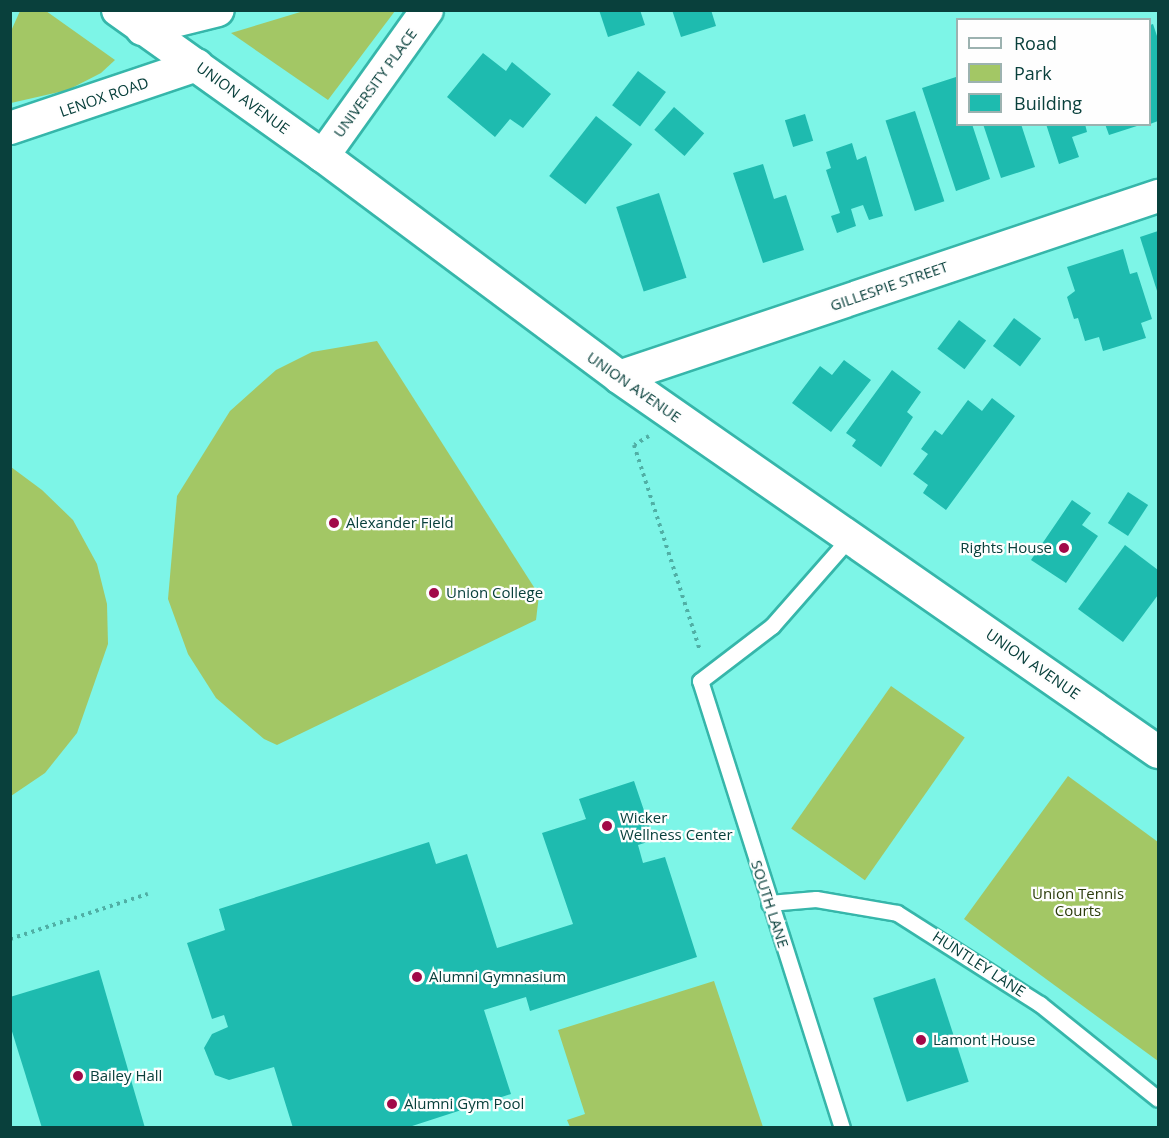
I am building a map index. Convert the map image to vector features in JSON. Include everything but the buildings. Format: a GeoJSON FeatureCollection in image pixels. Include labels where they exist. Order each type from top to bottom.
{"type":"FeatureCollection","features":[{"type":"Feature","properties":{"kind":"street"},"geometry":{"type":"LineString","coordinates":[[130,20],[218,10]]}},
{"type":"Feature","properties":{"kind":"street","name":"UNIVERSITY PLACE"},"geometry":{"type":"LineString","coordinates":[[323,156],[427,10]]}},
{"type":"Feature","properties":{"kind":"street","name":"UNION AVENUE"},"geometry":{"type":"LineString","coordinates":[[130,20],[196,64],[323,156],[619,377],[851,536],[1158,752]]}},
{"type":"Feature","properties":{"kind":"street","name":"LENOX ROAD"},"geometry":{"type":"LineString","coordinates":[[10,128],[196,64]]}},
{"type":"Feature","properties":{"kind":"street","name":"GILLESPIE STREET"},"geometry":{"type":"LineString","coordinates":[[619,377],[1158,196]]}},
{"type":"Feature","properties":{"kind":"lane"},"geometry":{"type":"LineString","coordinates":[[704,678],[772,626],[851,536]]}},
{"type":"Feature","properties":{"kind":"lane","name":"SOUTH LANE"},"geometry":{"type":"LineString","coordinates":[[704,678],[769,903],[842,1128]]}},
{"type":"Feature","properties":{"kind":"lane","name":"HUNTLEY LANE"},"geometry":{"type":"LineString","coordinates":[[769,903],[816,899],[897,913],[1040,1004],[1158,1100]]}},
{"type":"Feature","properties":{"kind":"path"},"geometry":{"type":"LineString","coordinates":[[677,418],[634,445],[704,678]]}},
{"type":"Feature","properties":{"kind":"path"},"geometry":{"type":"LineString","coordinates":[[10,939],[148,894]]}},
{"type":"Feature","properties":{"kind":"green space"},"geometry":{"type":"Polygon","coordinates":[[[307,10],[395,11],[328,100],[231,33],[307,10]]]}},
{"type":"Feature","properties":{"kind":"green space"},"geometry":{"type":"Polygon","coordinates":[[[20,11],[46,11],[115,60],[101,73],[68,90],[11,103],[11,31],[20,11]]]}},
{"type":"Feature","properties":{"kind":"green space","name":"Alexander Field"},"geometry":{"type":"Polygon","coordinates":[[[377,341],[539,595],[536,620],[277,745],[264,739],[216,698],[188,654],[168,599],[177,496],[230,411],[276,370],[312,352],[377,341]]]}},
{"type":"Feature","properties":{"kind":"green space"},"geometry":{"type":"Polygon","coordinates":[[[11,467],[42,490],[73,520],[97,564],[107,604],[108,644],[77,733],[45,773],[11,796],[11,467]]]}},
{"type":"Feature","properties":{"kind":"green space"},"geometry":{"type":"Polygon","coordinates":[[[891,686],[965,738],[865,880],[791,829],[891,686]]]}},
{"type":"Feature","properties":{"kind":"green space","name":"Union Tennis Courts"},"geometry":{"type":"Polygon","coordinates":[[[1068,776],[1158,842],[1158,1061],[964,919],[1068,776]]]}},
{"type":"Feature","properties":{"kind":"green space"},"geometry":{"type":"Polygon","coordinates":[[[714,981],[763,1127],[570,1127],[567,1120],[585,1114],[558,1030],[714,981]]]}},
{"type":"Feature","properties":{"kind":"place","name":"Alexander Field"},"geometry":{"type":"Point","coordinates":[334,523]}},
{"type":"Feature","properties":{"kind":"place","name":"Rights House"},"geometry":{"type":"Point","coordinates":[1064,548]}},
{"type":"Feature","properties":{"kind":"place","name":"Union College"},"geometry":{"type":"Point","coordinates":[434,593]}},
{"type":"Feature","properties":{"kind":"place","name":"Wicker Wellness Center"},"geometry":{"type":"Point","coordinates":[607,826]}},
{"type":"Feature","properties":{"kind":"place","name":"Alumni Gymnasium"},"geometry":{"type":"Point","coordinates":[417,977]}},
{"type":"Feature","properties":{"kind":"place","name":"Lamont House"},"geometry":{"type":"Point","coordinates":[921,1040]}},
{"type":"Feature","properties":{"kind":"place","name":"Bailey Hall"},"geometry":{"type":"Point","coordinates":[78,1076]}},
{"type":"Feature","properties":{"kind":"place","name":"Alumni Gym Pool"},"geometry":{"type":"Point","coordinates":[392,1104]}}]}
